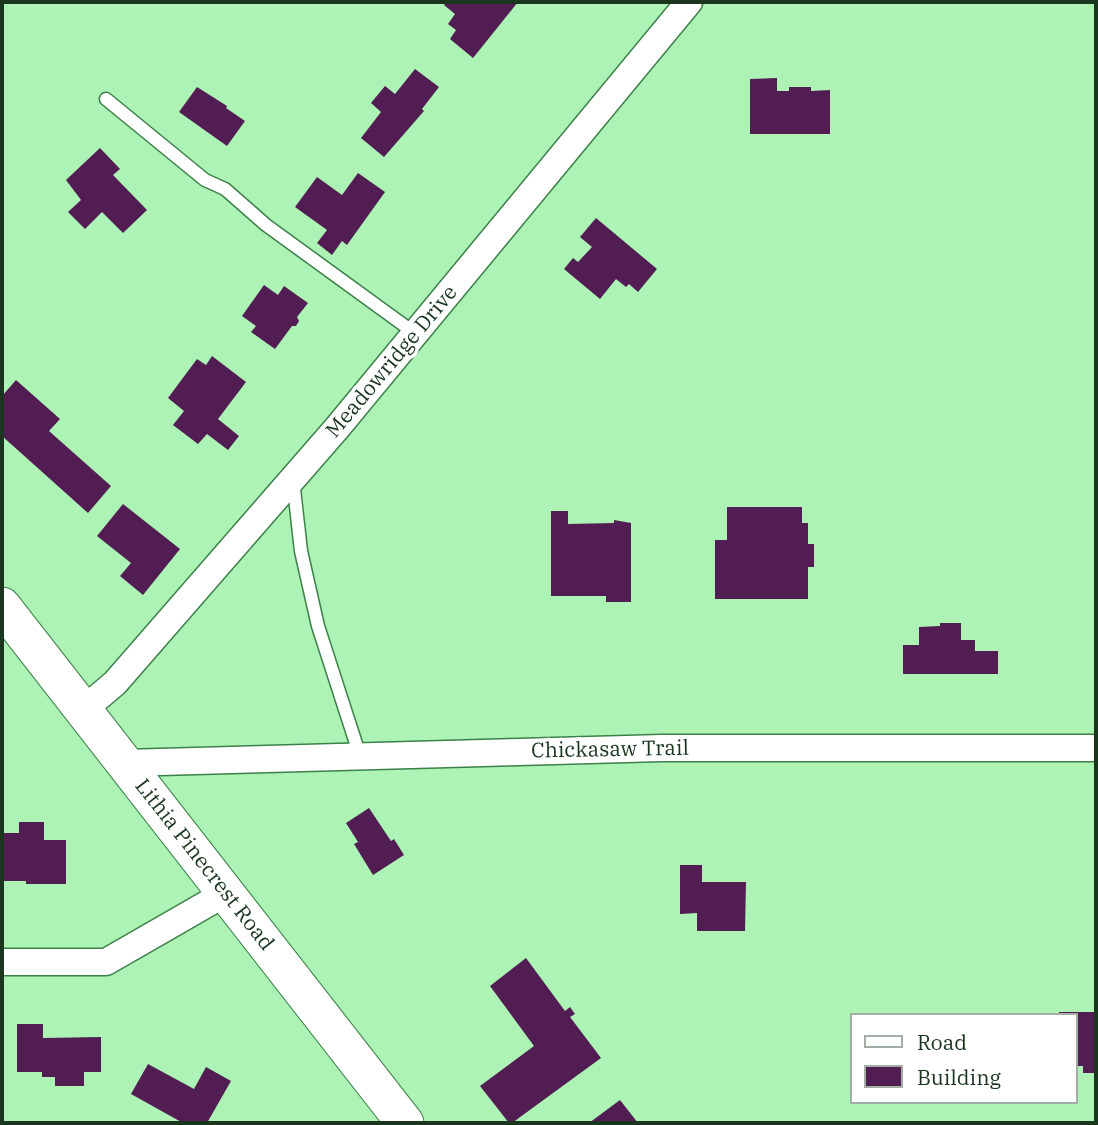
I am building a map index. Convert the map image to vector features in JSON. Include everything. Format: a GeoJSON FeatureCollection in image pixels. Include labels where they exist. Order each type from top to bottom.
{"type":"FeatureCollection","features":[{"type":"Feature","properties":{"kind":"main road","name":"Lithia Pinecrest Road"},"geometry":{"type":"LineString","coordinates":[[2,606],[405,1123]]}},
{"type":"Feature","properties":{"kind":"street","name":"Meadowridge Drive"},"geometry":{"type":"LineString","coordinates":[[83,710],[115,683],[293,480],[689,2]]}},
{"type":"Feature","properties":{"kind":"street","name":"Chickasaw Trail"},"geometry":{"type":"LineString","coordinates":[[124,763],[662,748],[1096,748]]}},
{"type":"Feature","properties":{"kind":"street"},"geometry":{"type":"LineString","coordinates":[[2,962],[106,962],[226,893]]}},
{"type":"Feature","properties":{"kind":"lane"},"geometry":{"type":"LineString","coordinates":[[106,99],[205,180],[225,189],[266,226],[416,334]]}},
{"type":"Feature","properties":{"kind":"lane"},"geometry":{"type":"LineString","coordinates":[[293,480],[301,551],[318,626],[360,756]]}},
{"type":"Feature","properties":{"kind":"building"},"geometry":{"type":"Polygon","coordinates":[[[446,2],[518,2],[473,58],[450,39],[456,30],[448,24],[455,14],[444,5],[446,2]]]}},
{"type":"Feature","properties":{"kind":"building"},"geometry":{"type":"Polygon","coordinates":[[[415,69],[439,87],[422,109],[424,111],[384,157],[361,138],[381,112],[371,103],[385,86],[395,94],[415,69]]]}},
{"type":"Feature","properties":{"kind":"building"},"geometry":{"type":"Polygon","coordinates":[[[777,78],[777,91],[789,91],[789,87],[811,87],[811,91],[830,90],[830,134],[750,134],[750,79],[777,78]]]}},
{"type":"Feature","properties":{"kind":"building"},"geometry":{"type":"Polygon","coordinates":[[[197,87],[245,121],[227,146],[179,112],[197,87]]]}},
{"type":"Feature","properties":{"kind":"building"},"geometry":{"type":"Polygon","coordinates":[[[100,148],[120,169],[113,175],[147,210],[123,233],[102,212],[85,229],[68,212],[81,200],[66,180],[100,148]]]}},
{"type":"Feature","properties":{"kind":"building"},"geometry":{"type":"Polygon","coordinates":[[[358,173],[385,192],[347,245],[342,241],[332,255],[317,243],[327,230],[295,207],[317,177],[342,195],[358,173]]]}},
{"type":"Feature","properties":{"kind":"building"},"geometry":{"type":"Polygon","coordinates":[[[596,218],[657,269],[638,292],[629,284],[626,287],[616,279],[600,299],[564,269],[573,258],[578,262],[592,247],[580,237],[596,218]]]}},
{"type":"Feature","properties":{"kind":"building"},"geometry":{"type":"Polygon","coordinates":[[[264,285],[278,295],[284,286],[308,303],[297,317],[299,321],[296,326],[292,326],[275,349],[251,332],[256,326],[242,316],[264,285]]]}},
{"type":"Feature","properties":{"kind":"building"},"geometry":{"type":"Polygon","coordinates":[[[212,356],[246,382],[218,419],[239,436],[228,450],[207,434],[198,444],[173,425],[184,411],[168,398],[197,359],[206,365],[212,356]]]}},
{"type":"Feature","properties":{"kind":"building"},"geometry":{"type":"Polygon","coordinates":[[[16,380],[60,419],[49,431],[111,486],[88,513],[2,436],[2,396],[16,380]]]}},
{"type":"Feature","properties":{"kind":"building"},"geometry":{"type":"Polygon","coordinates":[[[123,504],[180,549],[143,595],[120,576],[131,563],[97,536],[123,504]]]}},
{"type":"Feature","properties":{"kind":"building"},"geometry":{"type":"Polygon","coordinates":[[[727,507],[802,507],[802,523],[808,523],[808,544],[814,544],[814,567],[808,567],[808,599],[715,599],[715,540],[727,540],[727,507]]]}},
{"type":"Feature","properties":{"kind":"building"},"geometry":{"type":"Polygon","coordinates":[[[551,511],[568,511],[568,524],[614,523],[614,520],[631,523],[631,602],[606,602],[606,596],[551,596],[551,511]]]}},
{"type":"Feature","properties":{"kind":"building"},"geometry":{"type":"Polygon","coordinates":[[[940,623],[961,623],[961,640],[975,640],[975,651],[998,651],[998,674],[903,674],[903,645],[919,645],[919,627],[940,626],[940,623]]]}},
{"type":"Feature","properties":{"kind":"building"},"geometry":{"type":"Polygon","coordinates":[[[369,808],[404,855],[373,875],[354,844],[358,842],[346,823],[369,808]]]}},
{"type":"Feature","properties":{"kind":"building"},"geometry":{"type":"Polygon","coordinates":[[[19,822],[44,822],[44,840],[66,840],[66,884],[2,881],[2,833],[19,833],[19,822]]]}},
{"type":"Feature","properties":{"kind":"building"},"geometry":{"type":"Polygon","coordinates":[[[680,865],[702,865],[702,882],[746,882],[745,931],[697,931],[697,913],[680,914],[680,865]]]}},
{"type":"Feature","properties":{"kind":"building"},"geometry":{"type":"Polygon","coordinates":[[[526,958],[565,1011],[570,1007],[575,1014],[570,1017],[601,1058],[509,1123],[480,1086],[534,1046],[490,986],[526,958]]]}},
{"type":"Feature","properties":{"kind":"building"},"geometry":{"type":"Polygon","coordinates":[[[1096,1012],[1096,1073],[1083,1073],[1083,1066],[1077,1066],[1077,1013],[1059,1013],[1096,1012]]]}},
{"type":"Feature","properties":{"kind":"building"},"geometry":{"type":"Polygon","coordinates":[[[17,1024],[43,1024],[43,1038],[101,1037],[101,1072],[84,1072],[84,1086],[55,1086],[55,1077],[42,1077],[42,1072],[17,1072],[17,1024]]]}},
{"type":"Feature","properties":{"kind":"building"},"geometry":{"type":"Polygon","coordinates":[[[148,1064],[194,1089],[206,1067],[231,1081],[207,1123],[183,1123],[131,1094],[148,1064]]]}},
{"type":"Feature","properties":{"kind":"building"},"geometry":{"type":"Polygon","coordinates":[[[620,1100],[638,1123],[589,1123],[620,1100]]]}}]}
